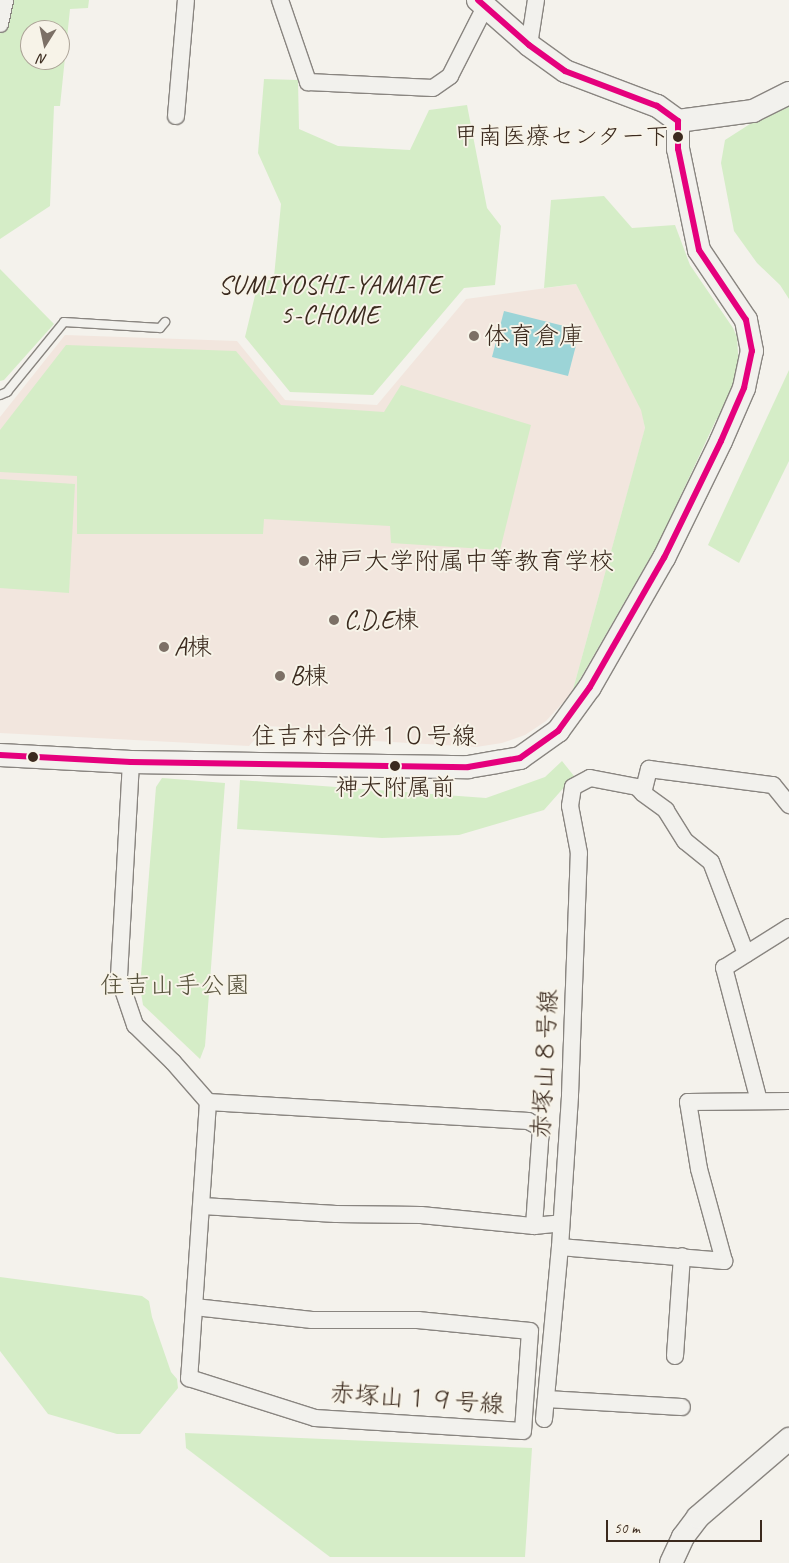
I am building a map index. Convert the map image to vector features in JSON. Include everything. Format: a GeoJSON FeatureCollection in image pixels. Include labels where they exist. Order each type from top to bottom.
{"type":"FeatureCollection","features":[{"type":"Feature","properties":{"kind":"street"},"geometry":{"type":"LineString","coordinates":[[0,24],[5,0]]}},
{"type":"Feature","properties":{"kind":"street"},"geometry":{"type":"LineString","coordinates":[[176,116],[186,0]]}},
{"type":"Feature","properties":{"kind":"street"},"geometry":{"type":"LineString","coordinates":[[280,0],[308,82],[433,88],[450,76],[482,4],[529,45],[565,71],[656,106],[678,121],[752,111],[789,93]]}},
{"type":"Feature","properties":{"kind":"street"},"geometry":{"type":"LineString","coordinates":[[529,45],[536,0]]}},
{"type":"Feature","properties":{"kind":"street","name":"住吉村合併１０号線"},"geometry":{"type":"LineString","coordinates":[[0,755],[131,762],[468,768],[520,758],[558,731],[590,687],[664,558],[721,441],[744,388],[752,351],[746,320],[699,250],[678,149],[678,121]]}},
{"type":"Feature","properties":{"kind":"street"},"geometry":{"type":"LineString","coordinates":[[131,762],[119,978],[135,1025],[173,1062],[208,1102],[528,1121],[541,1128],[534,1226]]}},
{"type":"Feature","properties":{"kind":"street"},"geometry":{"type":"LineString","coordinates":[[746,954],[711,862],[685,841],[666,810],[643,793],[649,769],[773,785],[789,805]]}},
{"type":"Feature","properties":{"kind":"street","name":"赤塚山８号線"},"geometry":{"type":"LineString","coordinates":[[544,1419],[560,1247],[570,1095],[578,863],[570,806],[573,787],[590,778],[636,787],[643,793]]}},
{"type":"Feature","properties":{"kind":"street"},"geometry":{"type":"LineString","coordinates":[[759,1102],[724,968],[789,927]]}},
{"type":"Feature","properties":{"kind":"street"},"geometry":{"type":"LineString","coordinates":[[560,1247],[724,1261],[699,1169],[688,1102],[789,1101]]}},
{"type":"Feature","properties":{"kind":"street","name":"赤塚山１９号線"},"geometry":{"type":"LineString","coordinates":[[195,1307],[312,1320],[418,1320],[530,1331],[523,1431],[315,1418],[189,1378],[208,1102]]}},
{"type":"Feature","properties":{"kind":"street"},"geometry":{"type":"LineString","coordinates":[[202,1206],[336,1214],[421,1215],[534,1226],[561,1223]]}},
{"type":"Feature","properties":{"kind":"street"},"geometry":{"type":"LineString","coordinates":[[675,1356],[682,1256]]}},
{"type":"Feature","properties":{"kind":"street"},"geometry":{"type":"LineString","coordinates":[[546,1399],[682,1407]]}},
{"type":"Feature","properties":{"kind":"street"},"geometry":{"type":"LineString","coordinates":[[671,1563],[682,1537],[698,1517],[789,1439]]}},
{"type":"Feature","properties":{"kind":"lane"},"geometry":{"type":"LineString","coordinates":[[0,395],[7,392],[64,322],[160,328],[165,322]]}},
{"type":"Feature","properties":{"kind":"shaded area","name":"神戸大学附属中等教育学校"},"geometry":{"type":"Polygon","coordinates":[[[576,284],[642,410],[645,429],[572,693],[546,721],[525,735],[502,743],[476,747],[325,738],[315,729],[267,726],[249,746],[0,733],[0,417],[65,335],[237,341],[285,400],[377,405],[466,299],[576,284]]]}},
{"type":"Feature","properties":{"kind":"green space"},"geometry":{"type":"Polygon","coordinates":[[[0,0],[89,0],[88,8],[70,9],[69,20],[20,20],[20,70],[64,70],[60,106],[54,106],[50,206],[0,239],[0,0]]]}},
{"type":"Feature","properties":{"kind":"green space"},"geometry":{"type":"Polygon","coordinates":[[[264,79],[298,80],[299,129],[338,146],[410,150],[429,110],[467,105],[487,208],[501,226],[495,285],[464,288],[373,395],[290,392],[245,337],[257,287],[274,277],[281,204],[258,153],[264,79]]]}},
{"type":"Feature","properties":{"kind":"green space"},"geometry":{"type":"Polygon","coordinates":[[[789,99],[789,299],[780,285],[757,263],[734,231],[721,163],[725,140],[789,99]]]}},
{"type":"Feature","properties":{"kind":"green space"},"geometry":{"type":"Polygon","coordinates":[[[604,196],[632,228],[675,225],[690,265],[733,328],[737,337],[739,369],[723,412],[716,420],[659,542],[572,693],[645,428],[641,410],[576,284],[544,288],[551,200],[604,196]]]}},
{"type":"Feature","properties":{"kind":"green space"},"geometry":{"type":"Polygon","coordinates":[[[0,269],[54,324],[4,380],[0,381],[0,269]]]}},
{"type":"Feature","properties":{"kind":"green space"},"geometry":{"type":"Polygon","coordinates":[[[66,345],[236,351],[281,405],[384,412],[401,385],[531,425],[500,550],[391,543],[390,526],[264,519],[263,534],[77,534],[77,476],[0,472],[0,430],[66,345]]]}},
{"type":"Feature","properties":{"kind":"green space"},"geometry":{"type":"Polygon","coordinates":[[[789,370],[789,461],[739,563],[708,545],[789,370]]]}},
{"type":"Feature","properties":{"kind":"green space"},"geometry":{"type":"Polygon","coordinates":[[[0,479],[75,484],[69,593],[0,588],[0,479]]]}},
{"type":"Feature","properties":{"kind":"green space"},"geometry":{"type":"Polygon","coordinates":[[[562,761],[574,776],[544,810],[459,835],[382,838],[237,829],[240,780],[486,798],[545,777],[562,761]]]}},
{"type":"Feature","properties":{"kind":"green space","name":"住吉山手公園"},"geometry":{"type":"Polygon","coordinates":[[[162,778],[225,783],[205,1046],[200,1059],[143,1005],[140,987],[156,787],[162,778]]]}},
{"type":"Feature","properties":{"kind":"green space"},"geometry":{"type":"Polygon","coordinates":[[[0,1277],[142,1296],[149,1301],[152,1317],[171,1372],[177,1379],[178,1388],[140,1434],[117,1434],[48,1414],[0,1351],[0,1277]]]}},
{"type":"Feature","properties":{"kind":"green space"},"geometry":{"type":"Polygon","coordinates":[[[185,1433],[532,1448],[525,1557],[330,1557],[186,1448],[185,1433]]]}},
{"type":"Feature","properties":{"kind":"water"},"geometry":{"type":"Polygon","coordinates":[[[504,311],[580,330],[568,376],[492,357],[504,311]]]}},
{"type":"Feature","properties":{"kind":"transit line"},"geometry":{"type":"LineString","coordinates":[[0,755],[131,762],[468,767],[520,758],[558,731],[590,687],[664,558],[721,441],[744,388],[752,351],[746,320],[699,250],[678,149],[678,121],[657,106],[565,71],[529,45],[478,0]]}},
{"type":"Feature","properties":{"kind":"place","name":"甲南医療センター下"},"geometry":{"type":"Point","coordinates":[678,137]}},
{"type":"Feature","properties":{"kind":"place","name":"体育倉庫"},"geometry":{"type":"Point","coordinates":[474,336]}},
{"type":"Feature","properties":{"kind":"place","name":"神戸大学附属中等教育学校"},"geometry":{"type":"Point","coordinates":[304,561]}},
{"type":"Feature","properties":{"kind":"place","name":"C,D,E棟"},"geometry":{"type":"Point","coordinates":[334,620]}},
{"type":"Feature","properties":{"kind":"place","name":"A棟"},"geometry":{"type":"Point","coordinates":[164,647]}},
{"type":"Feature","properties":{"kind":"place","name":"B棟"},"geometry":{"type":"Point","coordinates":[280,676]}},
{"type":"Feature","properties":{"kind":"place","name":"神大附属前"},"geometry":{"type":"Point","coordinates":[395,766]}},
{"type":"Feature","properties":{"kind":"district","name":"SUMIYOSHI-YAMATE 5-CHOME"},"geometry":{"type":"Point","coordinates":[330,300]}}]}
